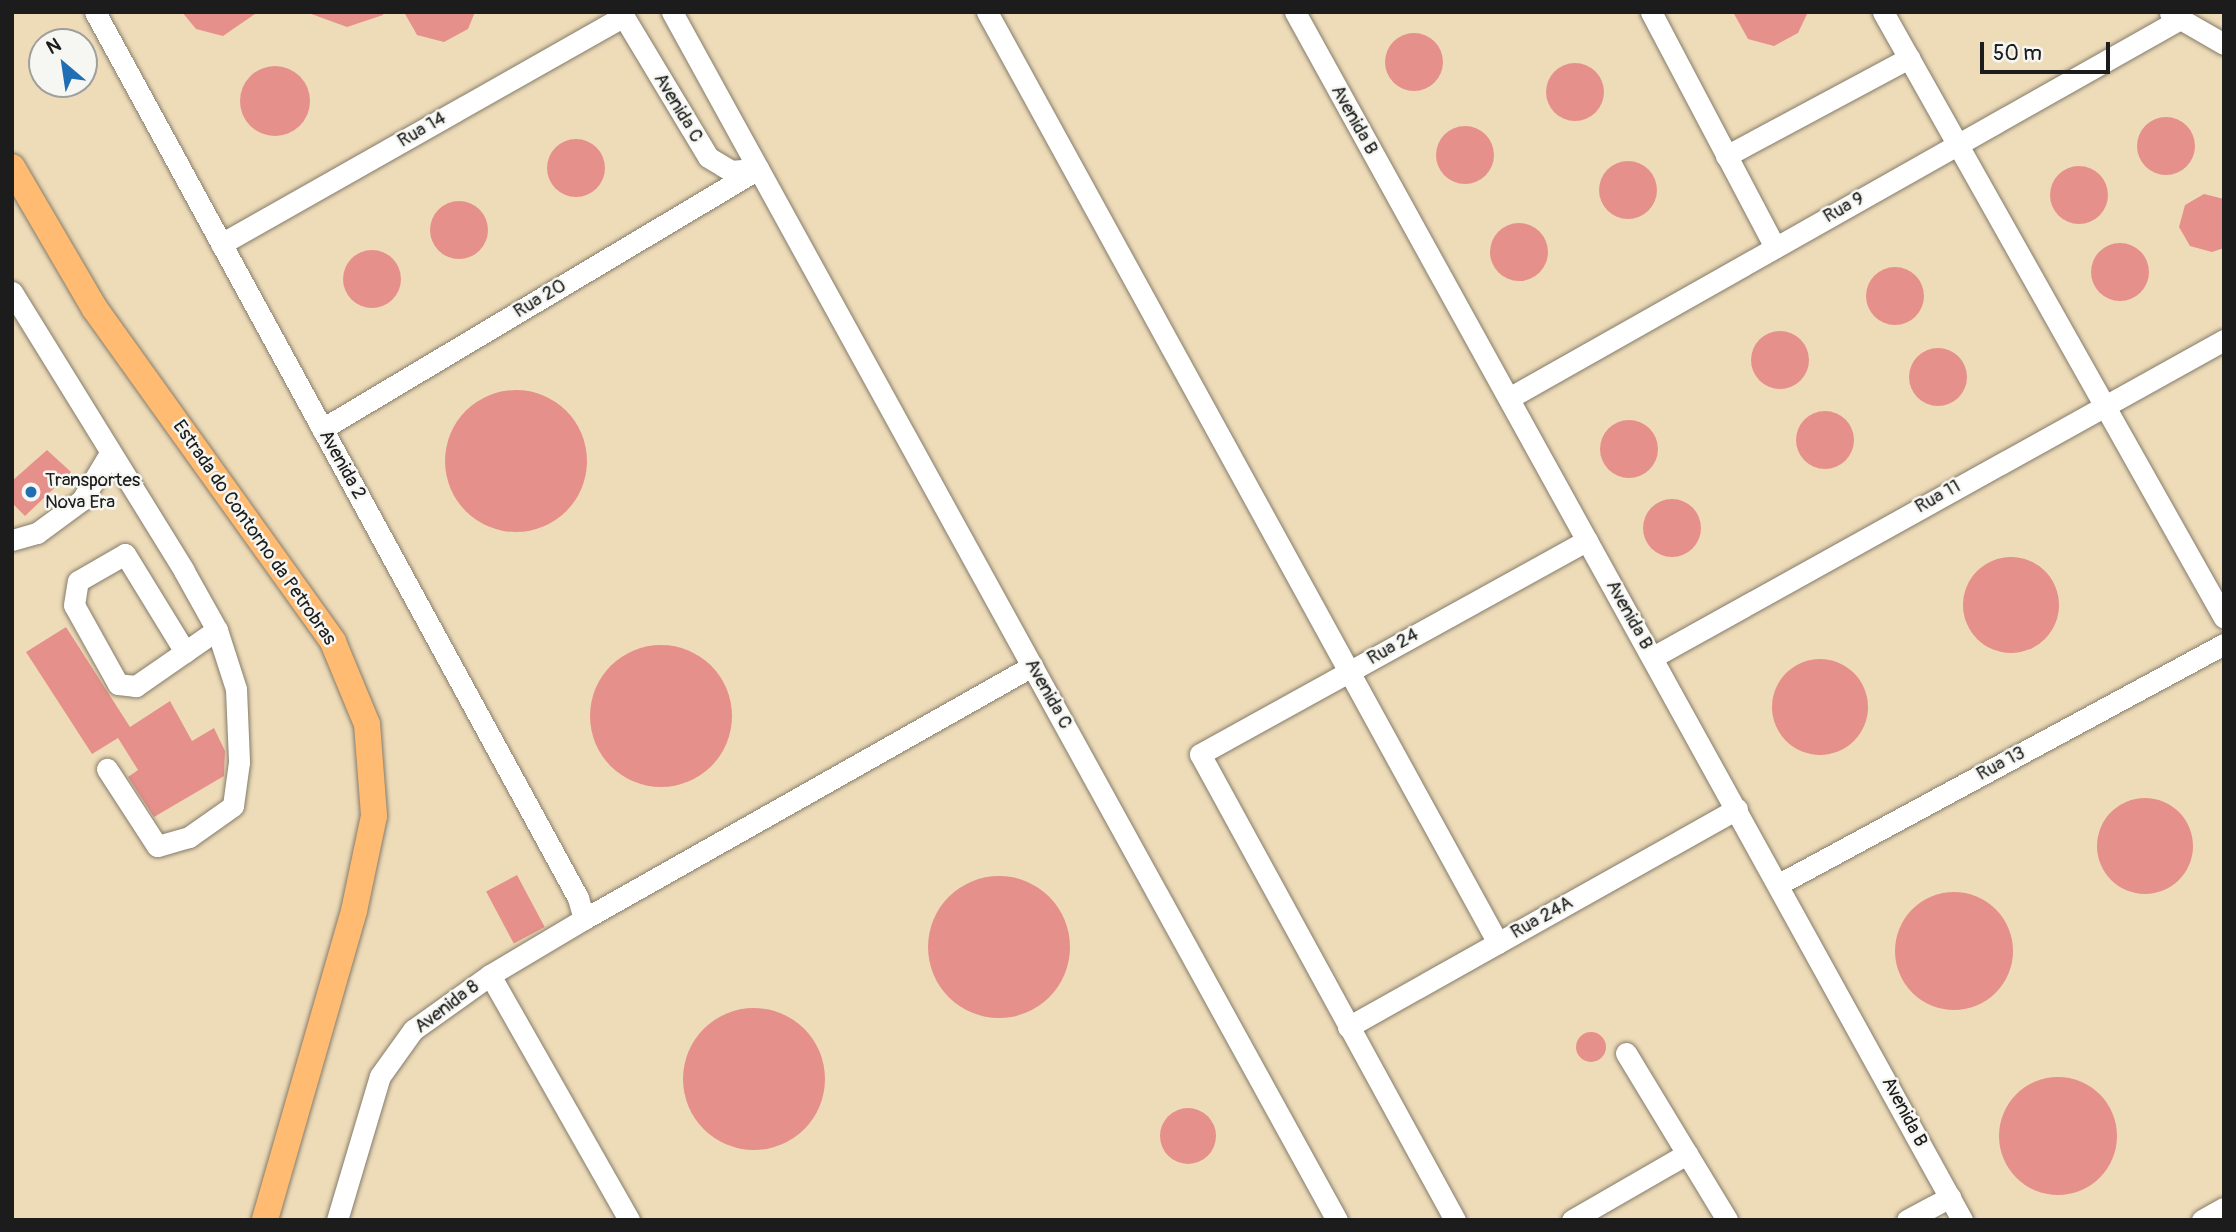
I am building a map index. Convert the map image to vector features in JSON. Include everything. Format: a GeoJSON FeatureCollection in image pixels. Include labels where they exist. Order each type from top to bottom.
{"type":"FeatureCollection","features":[{"type":"Feature","properties":{"kind":"main road","name":"Estrada do Contorno da Petrobras"},"geometry":{"type":"LineString","coordinates":[[12,167],[95,309],[333,642],[367,724],[374,816],[354,911],[265,1220]]}},
{"type":"Feature","properties":{"kind":"lane","name":"Avenida 2"},"geometry":{"type":"LineString","coordinates":[[95,12],[584,919]]}},
{"type":"Feature","properties":{"kind":"lane","name":"Avenida C"},"geometry":{"type":"LineString","coordinates":[[672,12],[1337,1220]]}},
{"type":"Feature","properties":{"kind":"lane"},"geometry":{"type":"LineString","coordinates":[[987,12],[1498,943]]}},
{"type":"Feature","properties":{"kind":"lane"},"geometry":{"type":"LineString","coordinates":[[1651,12],[1775,247]]}},
{"type":"Feature","properties":{"kind":"lane"},"geometry":{"type":"LineString","coordinates":[[1883,12],[2224,618]]}},
{"type":"Feature","properties":{"kind":"lane","name":"Rua 14"},"geometry":{"type":"LineString","coordinates":[[221,244],[622,14]]}},
{"type":"Feature","properties":{"kind":"lane","name":"Avenida C"},"geometry":{"type":"LineString","coordinates":[[622,14],[708,157],[731,171],[758,169]]}},
{"type":"Feature","properties":{"kind":"lane","name":"Avenida B"},"geometry":{"type":"LineString","coordinates":[[1302,15],[1509,398],[1962,1220]]}},
{"type":"Feature","properties":{"kind":"lane"},"geometry":{"type":"LineString","coordinates":[[2174,16],[2224,44]]}},
{"type":"Feature","properties":{"kind":"lane","name":"Rua 9"},"geometry":{"type":"LineString","coordinates":[[1509,398],[1959,145],[2174,16]]}},
{"type":"Feature","properties":{"kind":"lane"},"geometry":{"type":"LineString","coordinates":[[1726,156],[1909,58]]}},
{"type":"Feature","properties":{"kind":"lane","name":"Rua 20"},"geometry":{"type":"LineString","coordinates":[[322,429],[758,169]]}},
{"type":"Feature","properties":{"kind":"lane"},"geometry":{"type":"LineString","coordinates":[[12,292],[217,630],[236,689],[239,762],[233,806],[189,837],[157,846],[107,769]]}},
{"type":"Feature","properties":{"kind":"lane","name":"Rua 11"},"geometry":{"type":"LineString","coordinates":[[1653,657],[2105,403],[2224,340]]}},
{"type":"Feature","properties":{"kind":"lane"},"geometry":{"type":"LineString","coordinates":[[12,540],[37,533],[82,500],[110,453]]}},
{"type":"Feature","properties":{"kind":"lane","name":"Rua 24"},"geometry":{"type":"LineString","coordinates":[[1348,1027],[1200,754],[1587,540]]}},
{"type":"Feature","properties":{"kind":"lane"},"geometry":{"type":"LineString","coordinates":[[185,652],[134,560],[113,556],[78,581],[74,605],[118,684],[136,686],[217,630]]}},
{"type":"Feature","properties":{"kind":"lane","name":"Rua 13"},"geometry":{"type":"LineString","coordinates":[[1779,884],[2224,644]]}},
{"type":"Feature","properties":{"kind":"lane","name":"Avenida 8"},"geometry":{"type":"LineString","coordinates":[[337,1220],[380,1076],[413,1030],[490,975],[584,919],[1032,666]]}},
{"type":"Feature","properties":{"kind":"lane","name":"Rua 24A"},"geometry":{"type":"LineString","coordinates":[[1348,1027],[1737,809]]}},
{"type":"Feature","properties":{"kind":"lane"},"geometry":{"type":"LineString","coordinates":[[490,975],[629,1220]]}},
{"type":"Feature","properties":{"kind":"lane"},"geometry":{"type":"LineString","coordinates":[[1348,1027],[1455,1220]]}},
{"type":"Feature","properties":{"kind":"lane"},"geometry":{"type":"LineString","coordinates":[[1626,1053],[1727,1220]]}},
{"type":"Feature","properties":{"kind":"lane"},"geometry":{"type":"LineString","coordinates":[[1572,1220],[1687,1154]]}},
{"type":"Feature","properties":{"kind":"lane"},"geometry":{"type":"LineString","coordinates":[[1907,1220],[1950,1197]]}},
{"type":"Feature","properties":{"kind":"lane"},"geometry":{"type":"LineString","coordinates":[[2202,1220],[2224,1208]]}},
{"type":"Feature","properties":{"kind":"building"},"geometry":{"type":"Polygon","coordinates":[[[182,12],[258,12],[223,36],[196,29],[182,12]]]}},
{"type":"Feature","properties":{"kind":"building"},"geometry":{"type":"Polygon","coordinates":[[[306,12],[383,12],[383,15],[347,27],[306,12]]]}},
{"type":"Feature","properties":{"kind":"building"},"geometry":{"type":"Polygon","coordinates":[[[404,12],[475,12],[468,29],[444,42],[417,35],[404,12]]]}},
{"type":"Feature","properties":{"kind":"building"},"geometry":{"type":"Polygon","coordinates":[[[1733,12],[1808,12],[1798,33],[1774,46],[1748,39],[1733,12]]]}},
{"type":"Feature","properties":{"kind":"building"},"geometry":{"type":"Polygon","coordinates":[[[1414,33],[1435,41],[1443,62],[1435,83],[1414,91],[1393,83],[1385,62],[1393,41],[1414,33]]]}},
{"type":"Feature","properties":{"kind":"building"},"geometry":{"type":"Polygon","coordinates":[[[1575,63],[1596,71],[1604,92],[1596,113],[1575,121],[1554,113],[1546,92],[1554,71],[1575,63]]]}},
{"type":"Feature","properties":{"kind":"building"},"geometry":{"type":"Polygon","coordinates":[[[282,66],[295,72],[304,81],[308,87],[308,115],[300,126],[289,134],[268,136],[250,126],[242,115],[240,94],[250,76],[261,68],[282,66]]]}},
{"type":"Feature","properties":{"kind":"building"},"geometry":{"type":"Polygon","coordinates":[[[2166,117],[2187,125],[2195,146],[2187,167],[2166,175],[2145,167],[2137,146],[2145,125],[2166,117]]]}},
{"type":"Feature","properties":{"kind":"building"},"geometry":{"type":"Polygon","coordinates":[[[1465,126],[1486,134],[1494,155],[1486,176],[1465,184],[1444,176],[1436,155],[1444,134],[1465,126]]]}},
{"type":"Feature","properties":{"kind":"building"},"geometry":{"type":"Polygon","coordinates":[[[570,139],[582,139],[597,147],[605,162],[605,174],[597,189],[582,197],[570,197],[555,189],[547,174],[547,162],[555,147],[570,139]]]}},
{"type":"Feature","properties":{"kind":"building"},"geometry":{"type":"Polygon","coordinates":[[[1628,161],[1649,169],[1657,190],[1649,211],[1628,219],[1607,211],[1599,190],[1607,169],[1628,161]]]}},
{"type":"Feature","properties":{"kind":"building"},"geometry":{"type":"Polygon","coordinates":[[[2079,166],[2100,174],[2108,195],[2100,216],[2079,224],[2058,216],[2050,195],[2058,174],[2079,166]]]}},
{"type":"Feature","properties":{"kind":"building"},"geometry":{"type":"Polygon","coordinates":[[[2204,194],[2224,199],[2224,248],[2212,252],[2190,246],[2179,227],[2185,205],[2204,194]]]}},
{"type":"Feature","properties":{"kind":"building"},"geometry":{"type":"Polygon","coordinates":[[[453,201],[465,201],[480,209],[488,224],[488,236],[480,251],[465,259],[453,259],[438,251],[430,236],[430,224],[438,209],[453,201]]]}},
{"type":"Feature","properties":{"kind":"building"},"geometry":{"type":"Polygon","coordinates":[[[1519,223],[1540,231],[1548,252],[1540,273],[1519,281],[1498,273],[1490,252],[1498,231],[1519,223]]]}},
{"type":"Feature","properties":{"kind":"building"},"geometry":{"type":"Polygon","coordinates":[[[2120,243],[2141,251],[2149,272],[2141,293],[2120,301],[2099,293],[2091,272],[2099,251],[2120,243]]]}},
{"type":"Feature","properties":{"kind":"building"},"geometry":{"type":"Polygon","coordinates":[[[366,250],[378,250],[393,258],[401,273],[401,285],[393,300],[378,308],[366,308],[351,300],[343,285],[343,273],[351,258],[366,250]]]}},
{"type":"Feature","properties":{"kind":"building"},"geometry":{"type":"Polygon","coordinates":[[[1895,267],[1916,275],[1924,296],[1916,317],[1895,325],[1874,317],[1866,296],[1874,275],[1895,267]]]}},
{"type":"Feature","properties":{"kind":"building"},"geometry":{"type":"Polygon","coordinates":[[[1780,331],[1801,339],[1809,360],[1801,381],[1780,389],[1759,381],[1751,360],[1759,339],[1780,331]]]}},
{"type":"Feature","properties":{"kind":"building"},"geometry":{"type":"Polygon","coordinates":[[[1938,348],[1949,350],[1962,361],[1967,377],[1965,388],[1954,401],[1938,406],[1927,404],[1914,393],[1909,377],[1911,366],[1922,353],[1938,348]]]}},
{"type":"Feature","properties":{"kind":"building"},"geometry":{"type":"Polygon","coordinates":[[[516,390],[543,396],[566,411],[581,434],[587,461],[581,488],[566,511],[543,526],[516,532],[489,526],[466,511],[451,488],[445,461],[451,434],[466,411],[489,396],[516,390]]]}},
{"type":"Feature","properties":{"kind":"building"},"geometry":{"type":"Polygon","coordinates":[[[1825,411],[1846,419],[1854,440],[1846,461],[1825,469],[1804,461],[1796,440],[1804,419],[1825,411]]]}},
{"type":"Feature","properties":{"kind":"building"},"geometry":{"type":"Polygon","coordinates":[[[1629,420],[1650,428],[1658,449],[1650,470],[1629,478],[1608,470],[1600,449],[1608,428],[1629,420]]]}},
{"type":"Feature","properties":{"kind":"building","name":"Transportes Nova Era"},"geometry":{"type":"Polygon","coordinates":[[[47,450],[71,472],[25,516],[12,503],[12,481],[47,450]]]}},
{"type":"Feature","properties":{"kind":"building"},"geometry":{"type":"Polygon","coordinates":[[[1672,499],[1693,507],[1701,528],[1693,549],[1672,557],[1651,549],[1643,528],[1651,507],[1672,499]]]}},
{"type":"Feature","properties":{"kind":"building"},"geometry":{"type":"Polygon","coordinates":[[[2011,557],[2029,561],[2045,571],[2055,587],[2059,605],[2055,623],[2045,639],[2029,649],[2011,653],[1993,649],[1977,639],[1967,623],[1963,605],[1967,587],[1977,571],[1993,561],[2011,557]]]}},
{"type":"Feature","properties":{"kind":"building"},"geometry":{"type":"Polygon","coordinates":[[[66,627],[130,727],[170,701],[192,741],[214,728],[225,751],[224,776],[154,817],[128,777],[138,770],[118,738],[92,754],[26,652],[66,627]]]}},
{"type":"Feature","properties":{"kind":"building"},"geometry":{"type":"Polygon","coordinates":[[[661,645],[688,651],[711,666],[726,689],[732,716],[726,743],[711,766],[688,781],[661,787],[634,781],[611,766],[596,743],[590,716],[596,689],[611,666],[634,651],[661,645]]]}},
{"type":"Feature","properties":{"kind":"building"},"geometry":{"type":"Polygon","coordinates":[[[1820,659],[1838,663],[1854,673],[1864,689],[1868,707],[1864,725],[1854,741],[1838,751],[1820,755],[1802,751],[1786,741],[1776,725],[1772,707],[1776,689],[1786,673],[1802,663],[1820,659]]]}},
{"type":"Feature","properties":{"kind":"building"},"geometry":{"type":"Polygon","coordinates":[[[2145,798],[2163,802],[2179,812],[2189,828],[2193,846],[2189,864],[2179,880],[2163,890],[2145,894],[2127,890],[2111,880],[2101,864],[2097,846],[2101,828],[2111,812],[2127,802],[2145,798]]]}},
{"type":"Feature","properties":{"kind":"building"},"geometry":{"type":"Polygon","coordinates":[[[517,875],[545,927],[514,944],[486,891],[517,875]]]}},
{"type":"Feature","properties":{"kind":"building"},"geometry":{"type":"Polygon","coordinates":[[[999,876],[1026,882],[1049,897],[1064,920],[1070,947],[1064,974],[1049,997],[1026,1012],[999,1018],[972,1012],[949,997],[934,974],[928,947],[934,920],[949,897],[972,882],[999,876]]]}},
{"type":"Feature","properties":{"kind":"building"},"geometry":{"type":"Polygon","coordinates":[[[1954,892],[1977,897],[1996,909],[2008,928],[2013,951],[2008,974],[1996,993],[1977,1005],[1954,1010],[1931,1005],[1912,993],[1900,974],[1895,951],[1900,928],[1912,909],[1931,897],[1954,892]]]}},
{"type":"Feature","properties":{"kind":"building"},"geometry":{"type":"Polygon","coordinates":[[[754,1008],[781,1014],[804,1029],[819,1052],[825,1079],[819,1106],[804,1129],[781,1144],[754,1150],[727,1144],[704,1129],[689,1106],[683,1079],[689,1052],[704,1029],[727,1014],[754,1008]]]}},
{"type":"Feature","properties":{"kind":"building"},"geometry":{"type":"Polygon","coordinates":[[[1591,1032],[1602,1036],[1606,1047],[1602,1058],[1591,1062],[1580,1058],[1576,1047],[1580,1036],[1591,1032]]]}},
{"type":"Feature","properties":{"kind":"building"},"geometry":{"type":"Polygon","coordinates":[[[2058,1077],[2081,1082],[2100,1094],[2112,1113],[2117,1136],[2112,1159],[2100,1178],[2081,1190],[2058,1195],[2035,1190],[2016,1178],[2004,1159],[1999,1136],[2004,1113],[2016,1094],[2035,1082],[2058,1077]]]}},
{"type":"Feature","properties":{"kind":"building"},"geometry":{"type":"Polygon","coordinates":[[[1188,1108],[1203,1113],[1211,1121],[1216,1136],[1211,1151],[1203,1159],[1188,1164],[1173,1159],[1165,1151],[1160,1136],[1165,1121],[1173,1113],[1188,1108]]]}},
{"type":"Feature","properties":{"kind":"place","name":"Transportes Nova Era"},"geometry":{"type":"Point","coordinates":[31,492]}}]}
